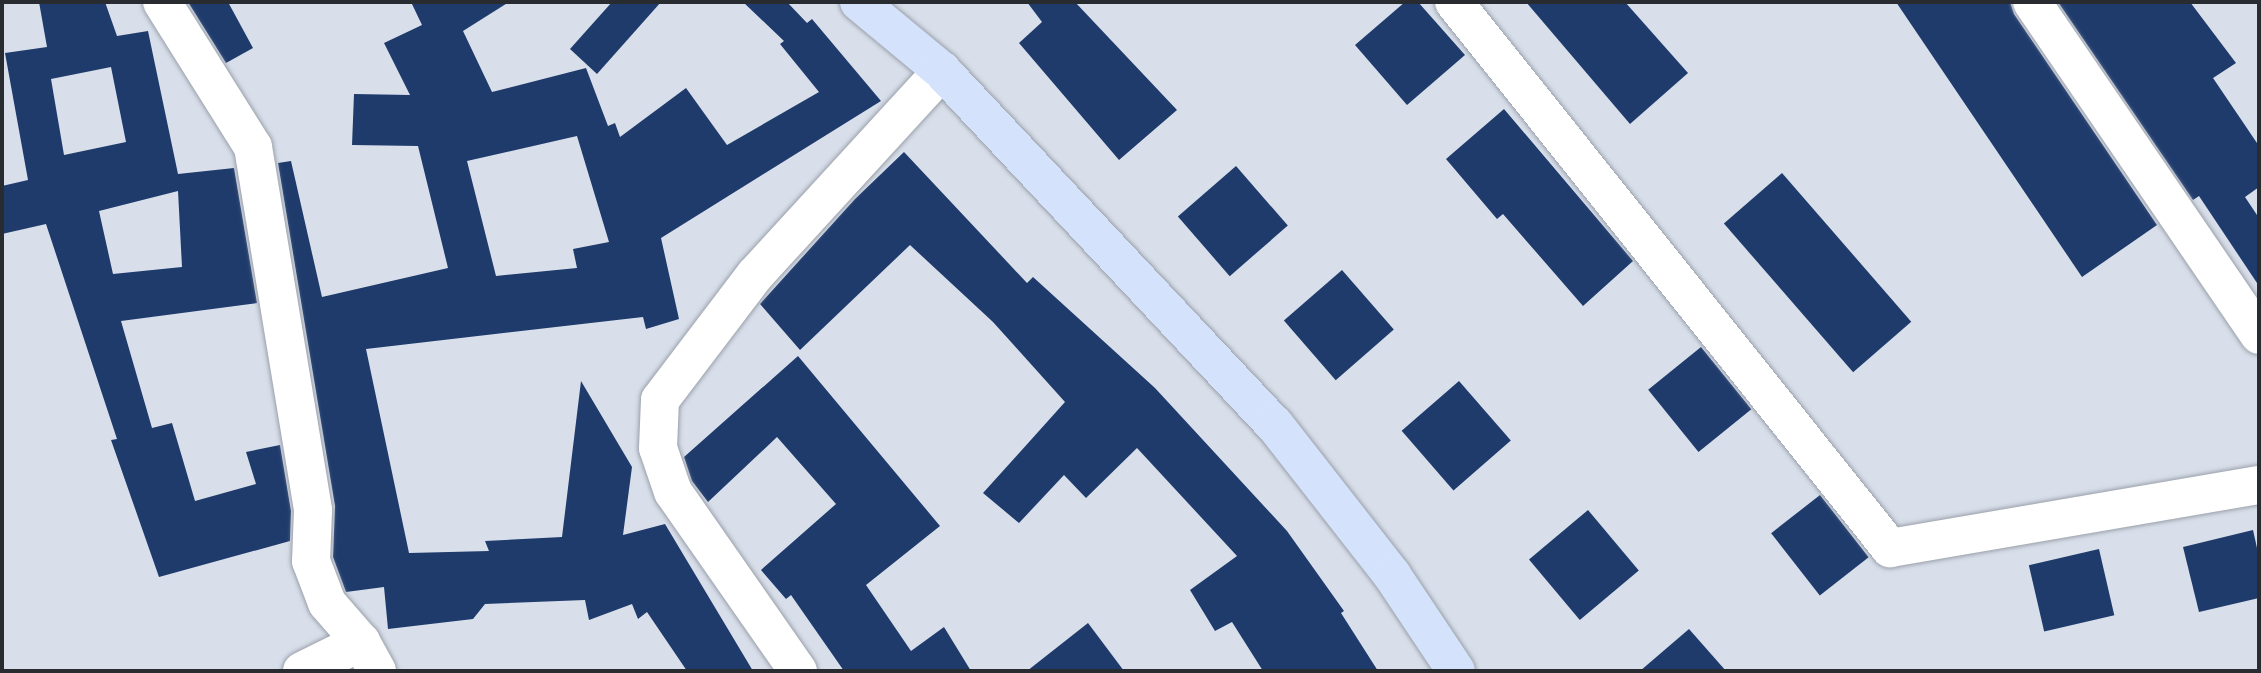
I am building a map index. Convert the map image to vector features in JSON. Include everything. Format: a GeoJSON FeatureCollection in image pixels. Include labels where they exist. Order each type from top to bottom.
{"type":"FeatureCollection","features":[{"type":"Feature","properties":{"kind":"main road"},"geometry":{"type":"LineString","coordinates":[[859,2],[942,71],[1274,424],[1392,575],[1456,671]]}},
{"type":"Feature","properties":{"kind":"street"},"geometry":{"type":"LineString","coordinates":[[162,2],[253,147],[313,510],[310,561],[327,603],[369,657],[302,671]]}},
{"type":"Feature","properties":{"kind":"street"},"geometry":{"type":"LineString","coordinates":[[1454,2],[1890,548],[2259,485]]}},
{"type":"Feature","properties":{"kind":"street"},"geometry":{"type":"LineString","coordinates":[[2032,2],[2259,335]]}},
{"type":"Feature","properties":{"kind":"street"},"geometry":{"type":"LineString","coordinates":[[798,671],[673,492],[658,448],[660,400],[755,275],[942,71]]}},
{"type":"Feature","properties":{"kind":"building"},"geometry":{"type":"Polygon","coordinates":[[[39,2],[105,2],[117,36],[148,31],[178,174],[234,168],[257,303],[121,321],[152,428],[172,423],[195,501],[256,484],[246,452],[280,445],[291,511],[290,541],[159,577],[111,440],[117,439],[46,224],[2,234],[2,186],[28,180],[5,53],[47,47],[39,2]],[[111,67],[51,79],[64,155],[126,142],[111,67]],[[178,191],[99,211],[113,274],[182,267],[178,191]]]}},
{"type":"Feature","properties":{"kind":"building"},"geometry":{"type":"Polygon","coordinates":[[[188,2],[228,2],[253,48],[226,63],[188,2]]]}},
{"type":"Feature","properties":{"kind":"building"},"geometry":{"type":"Polygon","coordinates":[[[411,2],[509,2],[463,31],[492,92],[586,68],[608,126],[615,123],[620,137],[686,88],[727,145],[819,92],[780,44],[784,41],[743,2],[787,2],[807,23],[812,19],[881,101],[661,238],[679,319],[646,329],[643,317],[366,349],[409,553],[489,551],[485,541],[562,537],[581,381],[632,467],[623,535],[665,524],[753,671],[687,671],[647,612],[638,619],[632,604],[589,620],[585,600],[485,604],[473,619],[388,629],[384,587],[346,592],[333,557],[335,506],[278,163],[291,161],[322,297],[448,268],[418,146],[352,145],[354,94],[410,95],[384,43],[422,25],[411,2]],[[577,136],[467,161],[496,276],[577,268],[573,249],[609,242],[577,136]]]}},
{"type":"Feature","properties":{"kind":"building"},"geometry":{"type":"Polygon","coordinates":[[[612,2],[661,2],[597,74],[570,49],[612,2]]]}},
{"type":"Feature","properties":{"kind":"building"},"geometry":{"type":"Polygon","coordinates":[[[1027,2],[1075,2],[1177,110],[1119,160],[1019,43],[1042,22],[1027,2]]]}},
{"type":"Feature","properties":{"kind":"building"},"geometry":{"type":"Polygon","coordinates":[[[1405,2],[1418,2],[1465,55],[1407,105],[1355,45],[1405,2]]]}},
{"type":"Feature","properties":{"kind":"building"},"geometry":{"type":"Polygon","coordinates":[[[1526,2],[1625,2],[1688,73],[1630,124],[1526,2]]]}},
{"type":"Feature","properties":{"kind":"building"},"geometry":{"type":"Polygon","coordinates":[[[1896,2],[2010,2],[2014,14],[2157,225],[2082,277],[1896,2]]]}},
{"type":"Feature","properties":{"kind":"building"},"geometry":{"type":"Polygon","coordinates":[[[2058,2],[2190,2],[2236,63],[2213,78],[2259,146],[2259,187],[2245,197],[2259,218],[2259,286],[2199,196],[2193,200],[2058,2]]]}},
{"type":"Feature","properties":{"kind":"building"},"geometry":{"type":"Polygon","coordinates":[[[1504,109],[1633,261],[1583,306],[1503,214],[1497,219],[1446,159],[1504,109]]]}},
{"type":"Feature","properties":{"kind":"building"},"geometry":{"type":"Polygon","coordinates":[[[904,152],[1027,283],[1033,277],[1155,388],[1287,531],[1344,611],[1341,613],[1378,671],[1263,671],[1232,622],[1215,631],[1190,590],[1237,556],[1137,448],[1086,498],[1064,475],[1019,523],[983,493],[1065,402],[993,322],[910,245],[800,350],[760,304],[855,199],[904,152]]]}},
{"type":"Feature","properties":{"kind":"building"},"geometry":{"type":"Polygon","coordinates":[[[1236,166],[1288,226],[1230,276],[1178,217],[1236,166]]]}},
{"type":"Feature","properties":{"kind":"building"},"geometry":{"type":"Polygon","coordinates":[[[1782,173],[1911,322],[1853,372],[1724,224],[1782,173]]]}},
{"type":"Feature","properties":{"kind":"building"},"geometry":{"type":"Polygon","coordinates":[[[1342,270],[1394,330],[1336,380],[1284,321],[1342,270]]]}},
{"type":"Feature","properties":{"kind":"building"},"geometry":{"type":"Polygon","coordinates":[[[1701,347],[1751,409],[1698,452],[1648,390],[1701,347]]]}},
{"type":"Feature","properties":{"kind":"building"},"geometry":{"type":"Polygon","coordinates":[[[798,356],[940,526],[866,585],[911,651],[944,627],[971,671],[844,671],[791,595],[786,599],[761,570],[836,504],[777,437],[708,502],[692,481],[684,457],[798,356]]]}},
{"type":"Feature","properties":{"kind":"building"},"geometry":{"type":"Polygon","coordinates":[[[1459,381],[1511,441],[1453,490],[1402,431],[1459,381]]]}},
{"type":"Feature","properties":{"kind":"building"},"geometry":{"type":"Polygon","coordinates":[[[1820,495],[1869,557],[1820,595],[1771,533],[1820,495]]]}},
{"type":"Feature","properties":{"kind":"building"},"geometry":{"type":"Polygon","coordinates":[[[1588,510],[1639,571],[1580,620],[1529,559],[1588,510]]]}},
{"type":"Feature","properties":{"kind":"building"},"geometry":{"type":"Polygon","coordinates":[[[2253,530],[2259,557],[2259,598],[2199,612],[2183,547],[2253,530]]]}},
{"type":"Feature","properties":{"kind":"building"},"geometry":{"type":"Polygon","coordinates":[[[2099,549],[2114,615],[2044,631],[2029,565],[2099,549]]]}},
{"type":"Feature","properties":{"kind":"building"},"geometry":{"type":"Polygon","coordinates":[[[1088,623],[1124,671],[1027,671],[1088,623]]]}},
{"type":"Feature","properties":{"kind":"building"},"geometry":{"type":"Polygon","coordinates":[[[1689,629],[1726,671],[1640,671],[1689,629]]]}}]}
